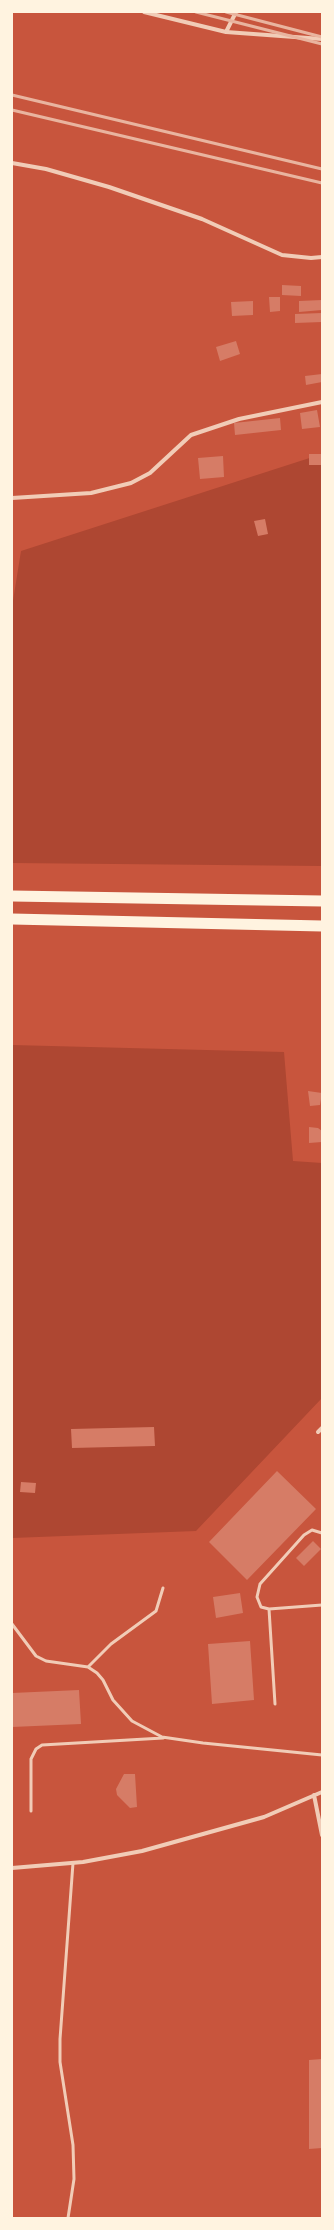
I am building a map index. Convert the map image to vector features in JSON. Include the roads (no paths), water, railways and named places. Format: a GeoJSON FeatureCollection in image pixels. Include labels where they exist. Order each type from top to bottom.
{"type":"FeatureCollection","features":[{"type":"Feature","properties":{"kind":"highway"},"geometry":{"type":"LineString","coordinates":[[12,896],[322,901]]}},
{"type":"Feature","properties":{"kind":"highway"},"geometry":{"type":"LineString","coordinates":[[12,919],[322,926]]}},
{"type":"Feature","properties":{"kind":"street"},"geometry":{"type":"LineString","coordinates":[[144,12],[226,32],[322,39]]}},
{"type":"Feature","properties":{"kind":"street"},"geometry":{"type":"LineString","coordinates":[[226,32],[236,12]]}},
{"type":"Feature","properties":{"kind":"street"},"geometry":{"type":"LineString","coordinates":[[12,163],[46,169],[195,216],[282,255],[311,258],[322,257]]}},
{"type":"Feature","properties":{"kind":"street"},"geometry":{"type":"LineString","coordinates":[[12,498],[92,493],[131,483],[150,473],[191,435],[239,419],[322,402]]}},
{"type":"Feature","properties":{"kind":"street"},"geometry":{"type":"LineString","coordinates":[[318,1432],[322,1428]]}},
{"type":"Feature","properties":{"kind":"street"},"geometry":{"type":"LineString","coordinates":[[12,1868],[73,1863],[142,1851],[264,1818],[322,1792]]}},
{"type":"Feature","properties":{"kind":"street"},"geometry":{"type":"LineString","coordinates":[[314,1795],[322,1835]]}},
{"type":"Feature","properties":{"kind":"lane"},"geometry":{"type":"LineString","coordinates":[[322,1533],[312,1530],[304,1535],[260,1584],[257,1597],[261,1607],[269,1610],[322,1605]]}},
{"type":"Feature","properties":{"kind":"lane"},"geometry":{"type":"LineString","coordinates":[[88,1667],[111,1644],[156,1611],[163,1588]]}},
{"type":"Feature","properties":{"kind":"lane"},"geometry":{"type":"LineString","coordinates":[[269,1610],[275,1704]]}},
{"type":"Feature","properties":{"kind":"lane"},"geometry":{"type":"LineString","coordinates":[[12,1624],[36,1656],[46,1661],[88,1667],[97,1672],[104,1680],[113,1700],[132,1721],[162,1737],[203,1743],[322,1755]]}},
{"type":"Feature","properties":{"kind":"lane"},"geometry":{"type":"LineString","coordinates":[[31,1811],[31,1759],[36,1749],[42,1745],[169,1738]]}},
{"type":"Feature","properties":{"kind":"lane"},"geometry":{"type":"LineString","coordinates":[[68,2218],[74,2179],[73,2145],[60,2062],[60,2039],[73,1863]]}},
{"type":"Feature","properties":{"kind":"railway"},"geometry":{"type":"LineString","coordinates":[[196,12],[322,44]]}},
{"type":"Feature","properties":{"kind":"railway"},"geometry":{"type":"LineString","coordinates":[[226,12],[322,37]]}},
{"type":"Feature","properties":{"kind":"railway"},"geometry":{"type":"LineString","coordinates":[[12,95],[322,169]]}},
{"type":"Feature","properties":{"kind":"railway"},"geometry":{"type":"LineString","coordinates":[[12,110],[322,183]]}}]}
